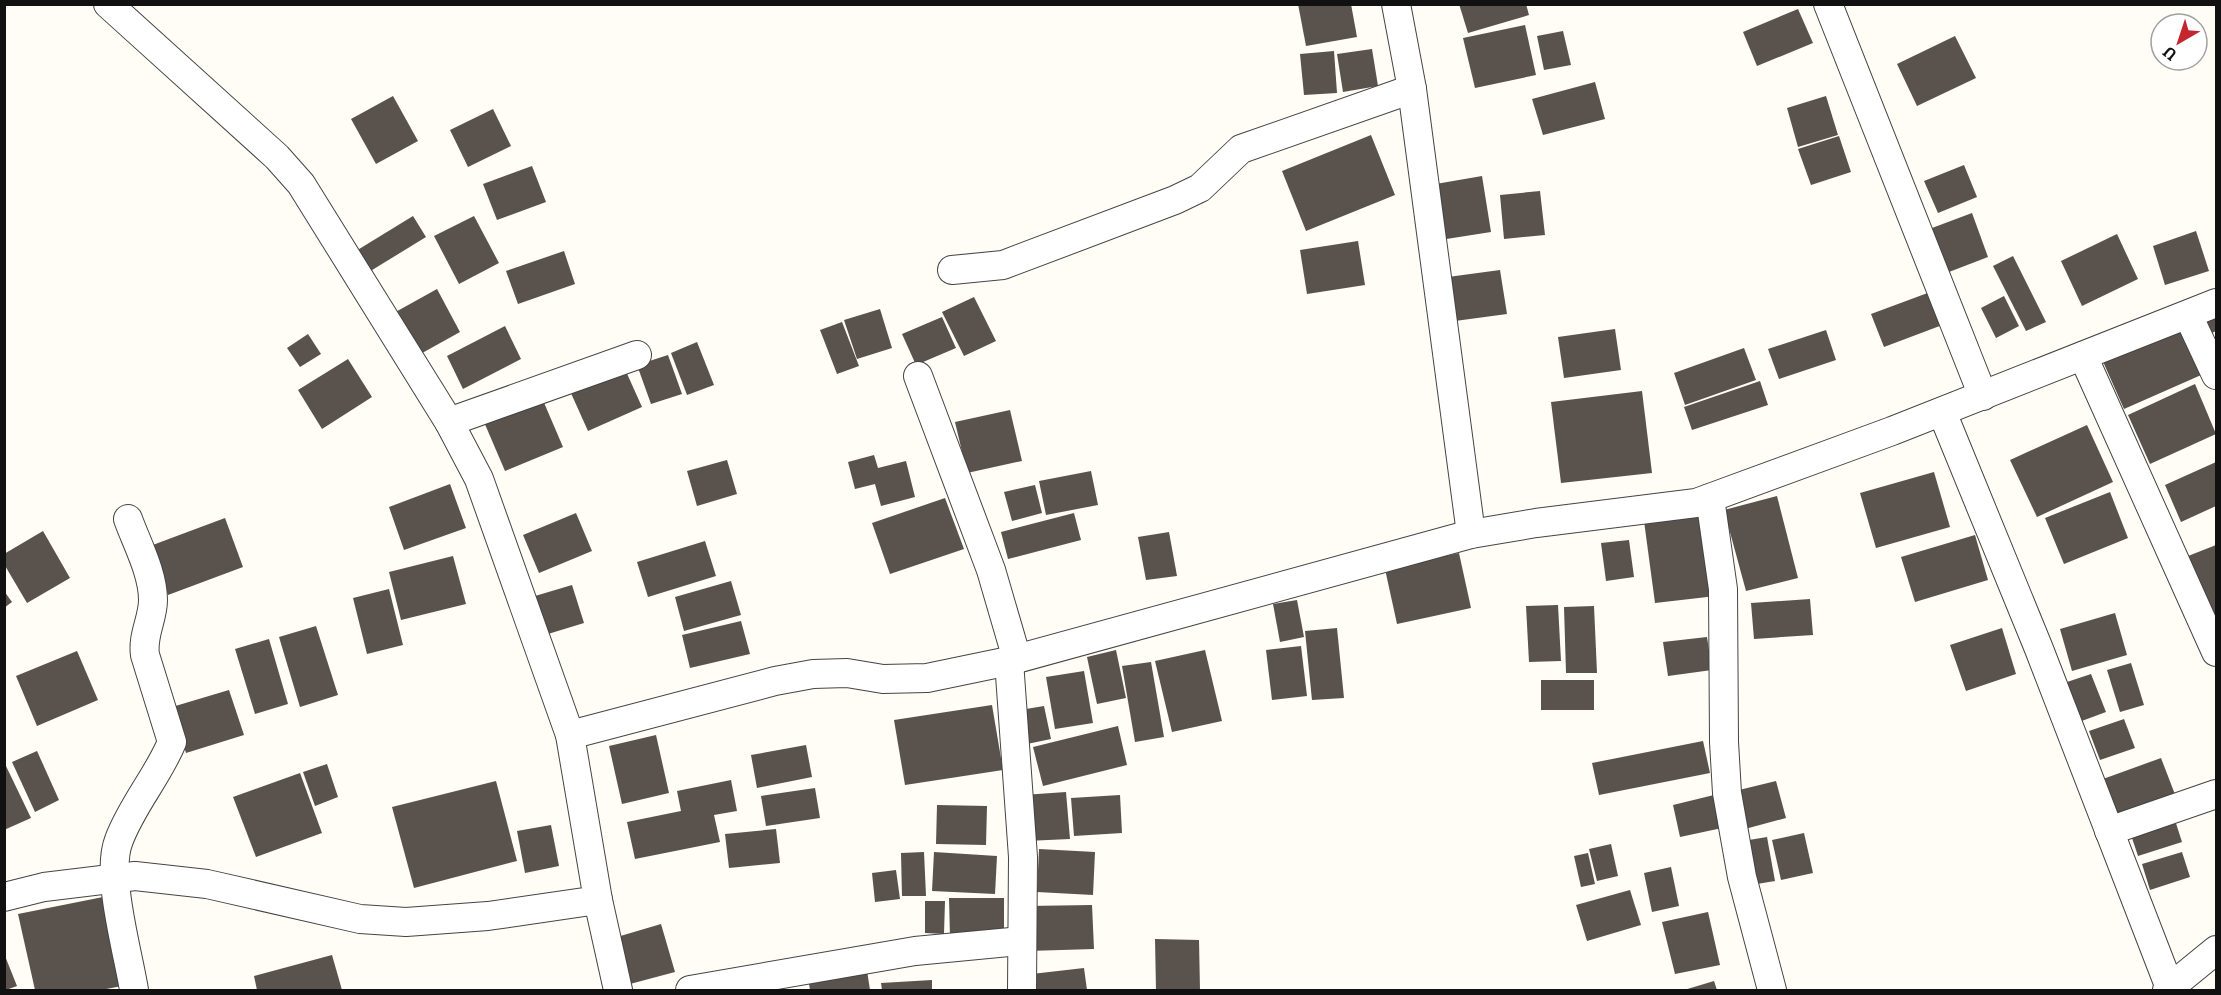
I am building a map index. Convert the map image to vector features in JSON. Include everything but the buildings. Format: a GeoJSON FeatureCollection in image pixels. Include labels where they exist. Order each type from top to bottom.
{"type":"FeatureCollection","features":[{"type":"Feature","properties":{"kind":"street"},"geometry":{"type":"LineString","coordinates":[[108,4],[277,157],[301,184],[449,422],[479,479],[570,735],[598,900],[618,990]]}},
{"type":"Feature","properties":{"kind":"street"},"geometry":{"type":"LineString","coordinates":[[1396,4],[1412,88],[1471,534]]}},
{"type":"Feature","properties":{"kind":"street"},"geometry":{"type":"LineString","coordinates":[[1828,4],[1983,396]]}},
{"type":"Feature","properties":{"kind":"street"},"geometry":{"type":"LineString","coordinates":[[952,270],[1003,265],[1175,200],[1200,188],[1241,149],[1412,88]]}},
{"type":"Feature","properties":{"kind":"street"},"geometry":{"type":"LineString","coordinates":[[570,735],[794,677],[847,673],[883,680],[927,678],[1013,660],[1471,534],[1536,523],[1696,503],[1942,412],[2217,303]]}},
{"type":"Feature","properties":{"kind":"street"},"geometry":{"type":"LineString","coordinates":[[2188,315],[2217,375]]}},
{"type":"Feature","properties":{"kind":"street"},"geometry":{"type":"LineString","coordinates":[[449,422],[637,356]]}},
{"type":"Feature","properties":{"kind":"street"},"geometry":{"type":"LineString","coordinates":[[2083,356],[2217,652]]}},
{"type":"Feature","properties":{"kind":"street"},"geometry":{"type":"LineString","coordinates":[[918,376],[991,570],[1013,660],[1023,857],[1022,990]]}},
{"type":"Feature","properties":{"kind":"street"},"geometry":{"type":"LineString","coordinates":[[1942,412],[2039,649],[2169,989],[2217,950]]}},
{"type":"Feature","properties":{"kind":"street"},"geometry":{"type":"LineString","coordinates":[[1710,498],[1723,589],[1724,742],[1727,794],[1742,877],[1772,990]]}},
{"type":"Feature","properties":{"kind":"street"},"geometry":{"type":"LineString","coordinates":[[128,519],[152,589],[151,614],[143,644],[172,742],[123,831],[115,853],[114,877],[134,990]]}},
{"type":"Feature","properties":{"kind":"street"},"geometry":{"type":"LineString","coordinates":[[2109,831],[2217,794]]}},
{"type":"Feature","properties":{"kind":"street"},"geometry":{"type":"LineString","coordinates":[[4,897],[44,887],[135,876],[207,884],[360,919],[406,922],[488,916],[598,900]]}},
{"type":"Feature","properties":{"kind":"street"},"geometry":{"type":"LineString","coordinates":[[690,990],[915,951],[1021,941]]}}]}
